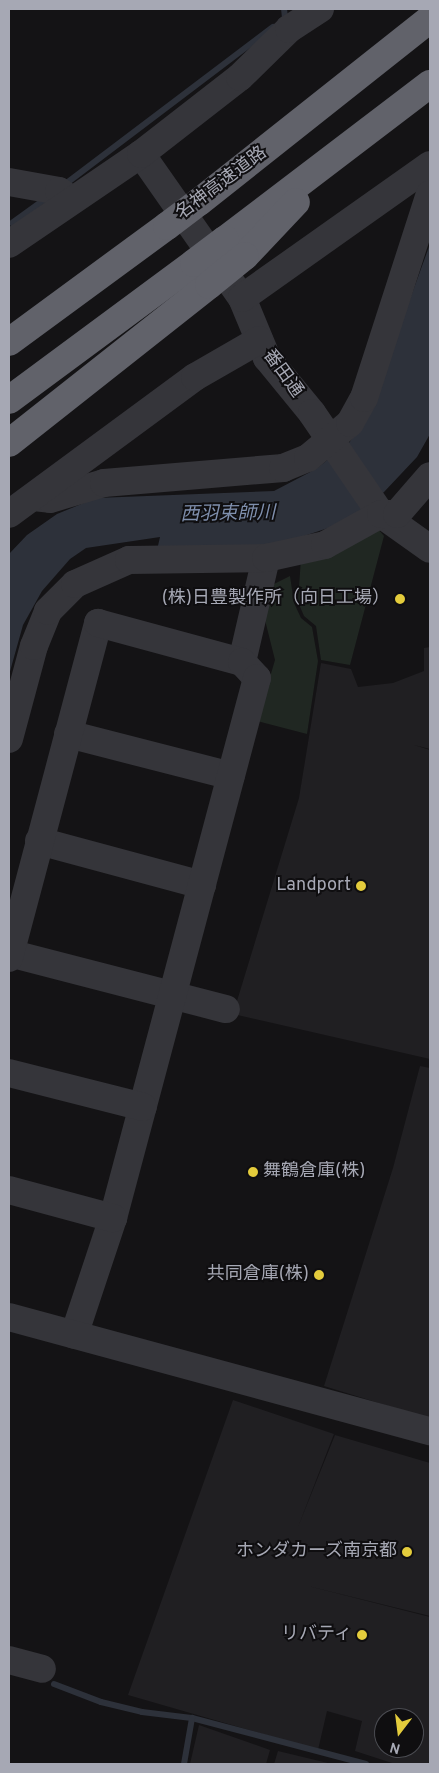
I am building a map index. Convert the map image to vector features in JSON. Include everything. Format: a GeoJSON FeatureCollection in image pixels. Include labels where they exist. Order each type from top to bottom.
{"type":"FeatureCollection","features":[{"type":"Feature","properties":{"kind":"highway","name":"名神高速道路"},"geometry":{"type":"LineString","coordinates":[[9,342],[199,202],[430,20]]}},
{"type":"Feature","properties":{"kind":"highway"},"geometry":{"type":"LineString","coordinates":[[9,443],[201,274],[235,248],[352,143],[430,84]]}},
{"type":"Feature","properties":{"kind":"highway"},"geometry":{"type":"LineString","coordinates":[[9,400],[201,274]]}},
{"type":"Feature","properties":{"kind":"street"},"geometry":{"type":"LineString","coordinates":[[9,244],[141,154],[240,77],[289,29],[320,9]]}},
{"type":"Feature","properties":{"kind":"street","name":"番田通"},"geometry":{"type":"LineString","coordinates":[[141,154],[242,298],[267,358],[312,413],[331,445],[381,514],[430,549]]}},
{"type":"Feature","properties":{"kind":"street"},"geometry":{"type":"LineString","coordinates":[[242,298],[430,165]]}},
{"type":"Feature","properties":{"kind":"street"},"geometry":{"type":"LineString","coordinates":[[9,182],[59,191],[72,200]]}},
{"type":"Feature","properties":{"kind":"street"},"geometry":{"type":"LineString","coordinates":[[34,497],[50,499],[104,483],[283,468],[308,458],[331,445],[350,423],[364,398],[430,194]]}},
{"type":"Feature","properties":{"kind":"street"},"geometry":{"type":"LineString","coordinates":[[9,514],[195,377],[259,340]]}},
{"type":"Feature","properties":{"kind":"street"},"geometry":{"type":"LineString","coordinates":[[9,739],[34,646],[48,611],[75,584],[130,560],[266,558],[325,546],[381,514],[397,514],[430,476]]}},
{"type":"Feature","properties":{"kind":"street"},"geometry":{"type":"LineString","coordinates":[[242,662],[266,558]]}},
{"type":"Feature","properties":{"kind":"street"},"geometry":{"type":"LineString","coordinates":[[74,1335],[113,1218],[173,995],[231,776],[258,678],[242,662],[98,623],[38,841],[9,955],[173,995],[226,1009]]}},
{"type":"Feature","properties":{"kind":"street"},"geometry":{"type":"LineString","coordinates":[[68,734],[231,776]]}},
{"type":"Feature","properties":{"kind":"street"},"geometry":{"type":"LineString","coordinates":[[38,841],[202,885]]}},
{"type":"Feature","properties":{"kind":"street"},"geometry":{"type":"LineString","coordinates":[[9,1073],[142,1108]]}},
{"type":"Feature","properties":{"kind":"street"},"geometry":{"type":"LineString","coordinates":[[9,1190],[113,1218]]}},
{"type":"Feature","properties":{"kind":"street"},"geometry":{"type":"LineString","coordinates":[[9,1317],[430,1431]]}},
{"type":"Feature","properties":{"kind":"street"},"geometry":{"type":"LineString","coordinates":[[9,1660],[42,1669]]}},
{"type":"Feature","properties":{"kind":"shaded area"},"geometry":{"type":"Polygon","coordinates":[[[379,530],[384,536],[350,665],[321,660],[316,626],[304,616],[298,602],[301,558],[379,530]]]}},
{"type":"Feature","properties":{"kind":"shaded area"},"geometry":{"type":"Polygon","coordinates":[[[290,576],[294,603],[301,618],[312,627],[318,661],[307,734],[257,721],[275,660],[265,620],[274,584],[290,576]]]}},
{"type":"Feature","properties":{"kind":"shaded area"},"geometry":{"type":"Polygon","coordinates":[[[430,647],[430,749],[414,745],[430,750],[430,1059],[233,1014],[299,798],[321,663],[351,669],[358,687],[393,683],[424,671],[424,648],[430,647]]]}},
{"type":"Feature","properties":{"kind":"shaded area"},"geometry":{"type":"Polygon","coordinates":[[[420,1066],[430,1068],[430,1419],[324,1386],[393,1168],[420,1066]]]}},
{"type":"Feature","properties":{"kind":"shaded area"},"geometry":{"type":"Polygon","coordinates":[[[233,1400],[334,1434],[298,1527],[335,1435],[430,1463],[430,1616],[308,1586],[430,1617],[430,1764],[395,1764],[377,1758],[424,1758],[424,1708],[374,1708],[374,1757],[355,1751],[362,1721],[327,1711],[318,1750],[128,1695],[233,1400]]]}},
{"type":"Feature","properties":{"kind":"shaded area"},"geometry":{"type":"Polygon","coordinates":[[[199,1725],[270,1750],[266,1764],[190,1764],[199,1725]]]}},
{"type":"Feature","properties":{"kind":"shaded area"},"geometry":{"type":"Polygon","coordinates":[[[278,1751],[332,1764],[274,1764],[278,1751]]]}},
{"type":"Feature","properties":{"kind":"water","name":"西羽束師川"},"geometry":{"type":"Polygon","coordinates":[[[430,244],[430,434],[417,457],[384,492],[346,522],[277,545],[157,550],[160,537],[86,548],[70,559],[42,591],[23,625],[9,675],[9,554],[27,535],[57,514],[96,498],[274,491],[316,469],[348,444],[365,423],[430,244]]]}},
{"type":"Feature","properties":{"kind":"waterway"},"geometry":{"type":"LineString","coordinates":[[281,21],[285,18],[284,9]]}},
{"type":"Feature","properties":{"kind":"waterway"},"geometry":{"type":"LineString","coordinates":[[64,185],[273,27]]}},
{"type":"Feature","properties":{"kind":"waterway"},"geometry":{"type":"LineString","coordinates":[[12,223],[48,197]]}},
{"type":"Feature","properties":{"kind":"waterway"},"geometry":{"type":"LineString","coordinates":[[54,1684],[101,1702],[142,1712],[192,1718],[366,1764]]}},
{"type":"Feature","properties":{"kind":"waterway"},"geometry":{"type":"LineString","coordinates":[[184,1764],[192,1718]]}},
{"type":"Feature","properties":{"kind":"place","name":"(株)日豊製作所（向日工場）"},"geometry":{"type":"Point","coordinates":[400,599]}},
{"type":"Feature","properties":{"kind":"place","name":"Landport"},"geometry":{"type":"Point","coordinates":[361,886]}},
{"type":"Feature","properties":{"kind":"place","name":"舞鶴倉庫(株)"},"geometry":{"type":"Point","coordinates":[253,1172]}},
{"type":"Feature","properties":{"kind":"place","name":"共同倉庫(株)"},"geometry":{"type":"Point","coordinates":[319,1275]}},
{"type":"Feature","properties":{"kind":"place","name":"ホンダカーズ南京都"},"geometry":{"type":"Point","coordinates":[407,1552]}},
{"type":"Feature","properties":{"kind":"place","name":"リバティ"},"geometry":{"type":"Point","coordinates":[362,1635]}}]}
